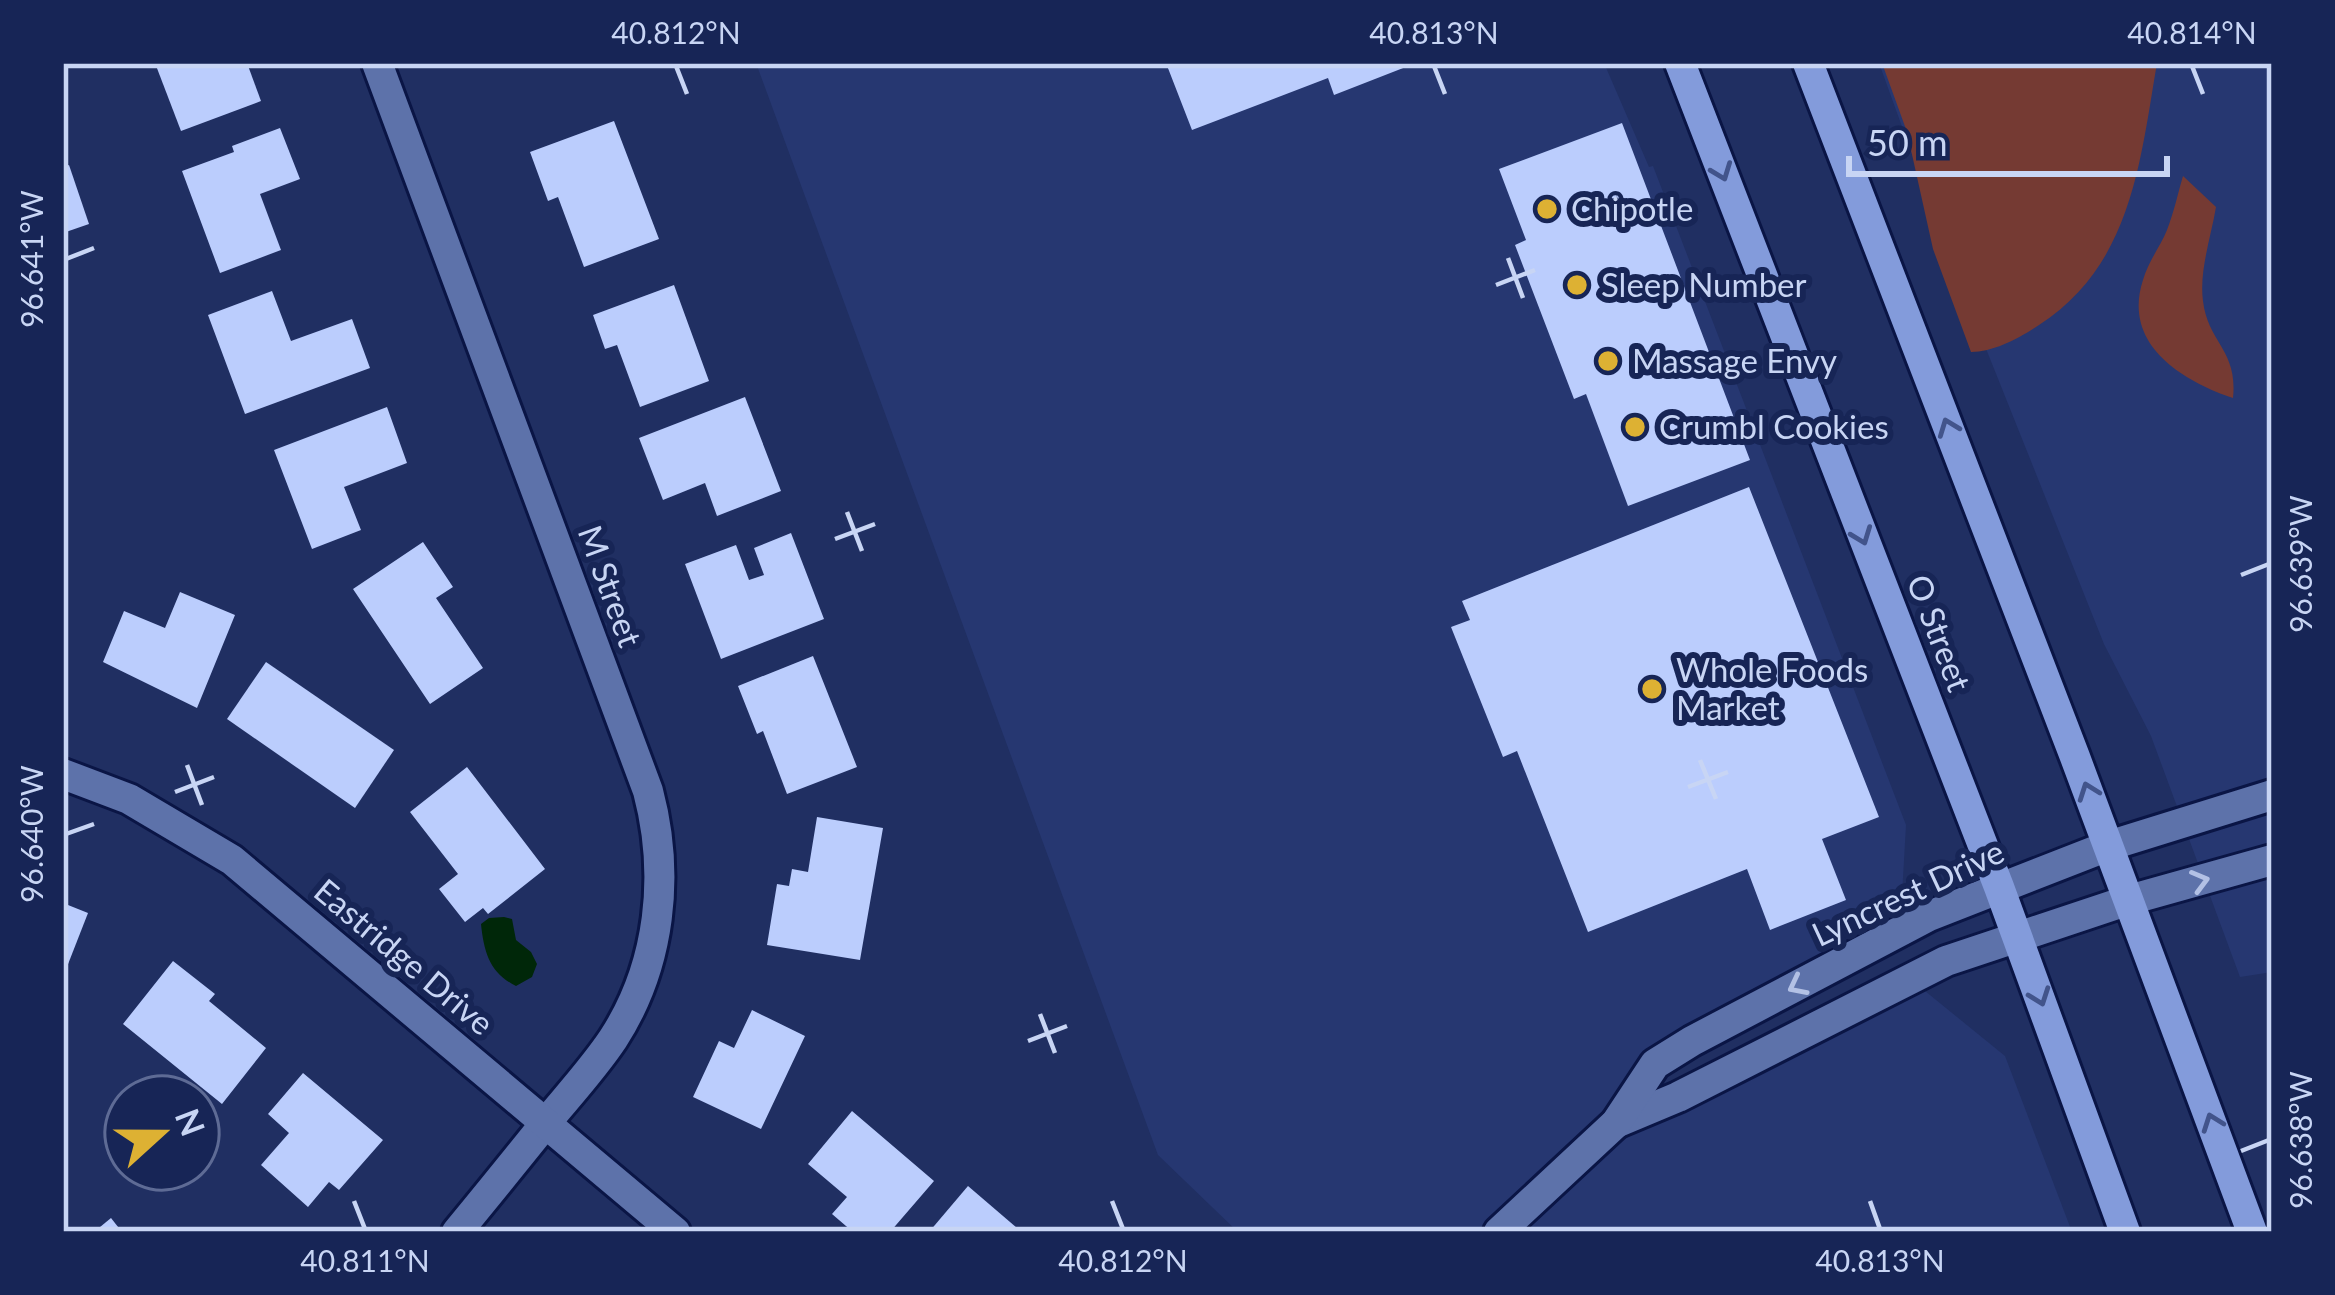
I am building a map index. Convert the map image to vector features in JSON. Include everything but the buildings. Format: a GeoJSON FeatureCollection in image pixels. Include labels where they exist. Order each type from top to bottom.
{"type":"FeatureCollection","features":[{"type":"Feature","properties":{"kind":"main road","name":"O Street"},"geometry":{"type":"LineString","coordinates":[[1680,63],[2018,936],[2125,1232]]}},
{"type":"Feature","properties":{"kind":"main road"},"geometry":{"type":"LineString","coordinates":[[1808,63],[2252,1232]]}},
{"type":"Feature","properties":{"kind":"street","name":"M Street"},"geometry":{"type":"LineString","coordinates":[[377,63],[648,791],[661,866],[658,911],[632,1005],[613,1039],[457,1232]]}},
{"type":"Feature","properties":{"kind":"street","name":"Eastridge Drive"},"geometry":{"type":"LineString","coordinates":[[63,774],[129,799],[232,860],[675,1232]]}},
{"type":"Feature","properties":{"kind":"street","name":"Lyncrest Drive"},"geometry":{"type":"LineString","coordinates":[[1499,1232],[1616,1124],[1655,1064],[1692,1041],[1900,930],[1999,887],[2108,846],[2272,795]]}},
{"type":"Feature","properties":{"kind":"street","name":"Lyncrest Drive"},"geometry":{"type":"LineString","coordinates":[[1616,1124],[1929,968],[2128,900],[2272,860]]}},
{"type":"Feature","properties":{"kind":"shaded area"},"geometry":{"type":"Polygon","coordinates":[[[756,63],[1604,63],[1649,167],[1653,166],[1906,825],[1900,930],[1692,1041],[1618,1122],[1909,978],[2005,1056],[2072,1232],[1238,1232],[1158,1155],[756,63]]]}},
{"type":"Feature","properties":{"kind":"shaded area"},"geometry":{"type":"Polygon","coordinates":[[[1879,63],[2272,63],[2272,972],[2240,977],[2151,736],[2104,644],[1947,251],[1879,63]]]}},
{"type":"Feature","properties":{"kind":"shaded area"},"geometry":{"type":"Polygon","coordinates":[[[1882,63],[2157,63],[2137,174],[2113,242],[2070,301],[2039,325],[1989,350],[1971,352],[1933,249],[1907,132],[1882,63]]]}},
{"type":"Feature","properties":{"kind":"shaded area"},"geometry":{"type":"Polygon","coordinates":[[[2183,176],[2216,207],[2202,290],[2210,327],[2231,368],[2233,398],[2176,370],[2149,341],[2141,323],[2143,280],[2167,230],[2183,176]]]}},
{"type":"Feature","properties":{"kind":"shaded area"},"geometry":{"type":"Polygon","coordinates":[[[512,919],[516,940],[537,964],[532,977],[516,986],[494,968],[482,934],[481,924],[512,919]]]}},
{"type":"Feature","properties":{"kind":"place","name":"Chipotle"},"geometry":{"type":"Point","coordinates":[1547,209]}},
{"type":"Feature","properties":{"kind":"place","name":"Sleep Number"},"geometry":{"type":"Point","coordinates":[1577,285]}},
{"type":"Feature","properties":{"kind":"place","name":"Massage Envy"},"geometry":{"type":"Point","coordinates":[1608,361]}},
{"type":"Feature","properties":{"kind":"place","name":"Crumbl Cookies"},"geometry":{"type":"Point","coordinates":[1635,427]}},
{"type":"Feature","properties":{"kind":"place","name":"Whole Foods Market"},"geometry":{"type":"Point","coordinates":[1652,689]}}]}
